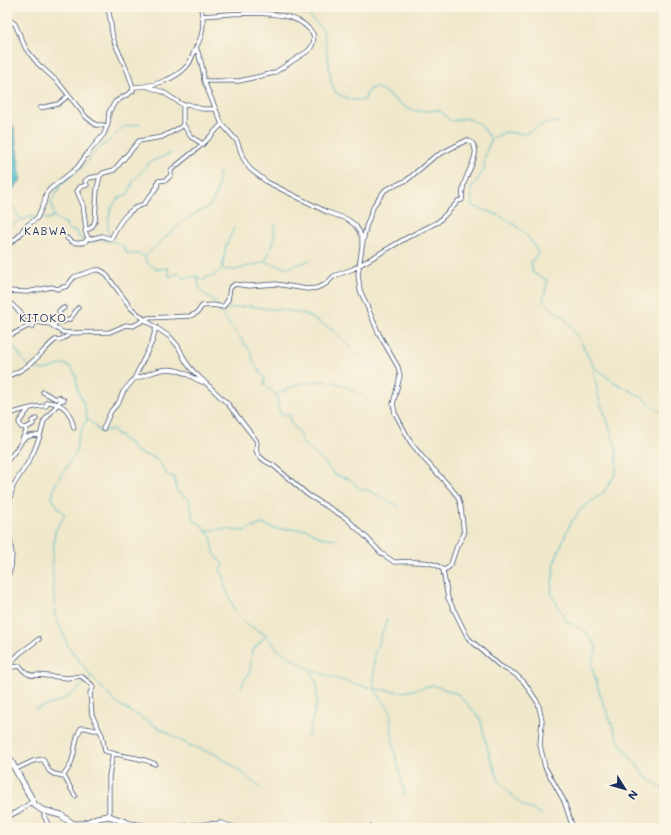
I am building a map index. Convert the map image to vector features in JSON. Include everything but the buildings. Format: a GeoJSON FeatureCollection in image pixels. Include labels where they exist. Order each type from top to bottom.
{"type":"FeatureCollection","features":[{"type":"Feature","properties":{"kind":"highway"},"geometry":{"type":"LineString","coordinates":[[7,754],[38,808],[62,815],[73,824],[78,825],[109,816],[130,824],[156,828]]}},
{"type":"Feature","properties":{"kind":"highway"},"geometry":{"type":"LineString","coordinates":[[171,828],[215,824],[234,828]]}},
{"type":"Feature","properties":{"kind":"street"},"geometry":{"type":"LineString","coordinates":[[7,246],[19,236],[25,227],[37,218],[44,203],[46,194],[50,189],[77,168],[104,134],[107,127],[108,112],[115,102],[134,91],[132,81],[115,43],[111,19],[107,7]]}},
{"type":"Feature","properties":{"kind":"street"},"geometry":{"type":"LineString","coordinates":[[133,87],[164,82],[178,74],[189,64],[201,38],[203,16],[201,7]]}},
{"type":"Feature","properties":{"kind":"street"},"geometry":{"type":"LineString","coordinates":[[203,16],[251,13],[281,16],[304,23],[312,32],[314,41],[312,47],[308,51],[274,73],[239,80],[204,81]]}},
{"type":"Feature","properties":{"kind":"street"},"geometry":{"type":"LineString","coordinates":[[7,18],[15,24],[26,49],[38,64],[58,82],[90,121],[96,125],[103,125],[107,127]]}},
{"type":"Feature","properties":{"kind":"street"},"geometry":{"type":"LineString","coordinates":[[196,47],[201,60],[204,81],[222,124],[237,141],[243,158],[250,169],[267,182],[351,222],[359,231],[362,238],[362,247]]}},
{"type":"Feature","properties":{"kind":"street"},"geometry":{"type":"LineString","coordinates":[[146,86],[163,92],[183,105],[188,104],[202,109],[216,109]]}},
{"type":"Feature","properties":{"kind":"street"},"geometry":{"type":"LineString","coordinates":[[40,108],[58,104],[68,96]]}},
{"type":"Feature","properties":{"kind":"street"},"geometry":{"type":"LineString","coordinates":[[88,238],[85,231],[83,205],[77,191],[80,187],[86,185],[85,181],[89,178],[100,176],[103,173],[114,170],[139,141],[162,138],[181,127],[183,105]]}},
{"type":"Feature","properties":{"kind":"street"},"geometry":{"type":"LineString","coordinates":[[182,124],[191,137],[202,144]]}},
{"type":"Feature","properties":{"kind":"street"},"geometry":{"type":"LineString","coordinates":[[88,238],[90,240],[102,236],[110,239],[114,230],[129,210],[138,205],[144,204],[157,187],[158,181],[166,180],[171,175],[171,170],[202,144],[222,124]]}},
{"type":"Feature","properties":{"kind":"street"},"geometry":{"type":"LineString","coordinates":[[7,300],[23,315],[35,322],[52,325],[62,332],[110,332],[126,325],[133,326],[148,318],[190,316],[197,313],[202,306],[213,305],[223,307],[228,300],[230,288],[235,284],[249,286],[276,284],[306,289],[318,288],[326,284],[334,276],[359,265],[438,222],[458,201],[462,200],[463,197],[461,194],[475,155],[476,149],[474,144],[467,140],[434,157],[407,180],[385,190],[374,205],[366,227],[362,247],[359,265],[358,274],[360,290],[365,302],[379,334],[398,367],[400,376],[393,404],[395,413],[411,443],[458,497],[461,507],[464,534],[457,546],[451,564],[448,568],[443,570]]}},
{"type":"Feature","properties":{"kind":"street"},"geometry":{"type":"LineString","coordinates":[[86,229],[93,226],[95,221],[97,189],[100,176]]}},
{"type":"Feature","properties":{"kind":"street"},"geometry":{"type":"LineString","coordinates":[[67,238],[72,242],[80,243],[86,242],[88,238]]}},
{"type":"Feature","properties":{"kind":"street"},"geometry":{"type":"LineString","coordinates":[[7,291],[26,292],[52,288],[57,289],[66,286],[74,277],[95,270],[105,272],[131,308],[145,320],[170,337],[178,346],[186,362],[205,383],[228,404],[257,443],[256,450],[258,455],[274,466],[308,495],[346,518],[385,556],[394,562],[432,564],[440,567],[443,570],[448,598],[468,638],[500,666],[515,674],[524,682],[538,703],[542,720],[540,745],[545,767],[564,801],[573,828]]}},
{"type":"Feature","properties":{"kind":"street"},"geometry":{"type":"LineString","coordinates":[[62,321],[59,311],[64,308]]}},
{"type":"Feature","properties":{"kind":"street"},"geometry":{"type":"LineString","coordinates":[[52,325],[70,319],[78,308]]}},
{"type":"Feature","properties":{"kind":"street"},"geometry":{"type":"LineString","coordinates":[[7,333],[13,334],[28,326],[32,327],[35,322]]}},
{"type":"Feature","properties":{"kind":"street"},"geometry":{"type":"LineString","coordinates":[[103,429],[111,411],[119,402],[123,392],[134,379],[152,342],[156,328]]}},
{"type":"Feature","properties":{"kind":"street"},"geometry":{"type":"LineString","coordinates":[[7,376],[23,369],[41,356],[47,347],[55,340],[65,338],[70,333]]}},
{"type":"Feature","properties":{"kind":"street"},"geometry":{"type":"LineString","coordinates":[[134,379],[161,369],[170,368],[205,383]]}},
{"type":"Feature","properties":{"kind":"street"},"geometry":{"type":"LineString","coordinates":[[7,579],[12,567],[12,554],[8,529],[8,508],[13,486],[29,461],[40,436],[44,421],[62,400],[59,397],[56,399],[43,392]]}},
{"type":"Feature","properties":{"kind":"street"},"geometry":{"type":"LineString","coordinates":[[8,401],[9,415],[41,405],[46,406],[47,402],[63,406],[67,410],[74,428]]}},
{"type":"Feature","properties":{"kind":"street"},"geometry":{"type":"LineString","coordinates":[[31,408],[22,416],[19,422],[21,427],[26,428],[33,424],[32,421],[36,419]]}},
{"type":"Feature","properties":{"kind":"street"},"geometry":{"type":"LineString","coordinates":[[7,461],[15,453],[15,449],[21,443],[26,432],[26,428]]}},
{"type":"Feature","properties":{"kind":"street"},"geometry":{"type":"LineString","coordinates":[[22,440],[28,436],[40,436]]}},
{"type":"Feature","properties":{"kind":"street"},"geometry":{"type":"LineString","coordinates":[[39,639],[20,653],[8,665],[13,667],[20,666],[28,674],[34,676],[38,675],[68,678],[81,676],[92,684],[90,693],[92,715],[102,735],[103,749],[106,752],[126,757],[141,758],[156,764]]}},
{"type":"Feature","properties":{"kind":"street"},"geometry":{"type":"LineString","coordinates":[[63,776],[71,766],[78,734],[81,728],[87,728],[93,731],[99,730]]}},
{"type":"Feature","properties":{"kind":"street"},"geometry":{"type":"LineString","coordinates":[[109,816],[109,776],[113,753]]}},
{"type":"Feature","properties":{"kind":"street"},"geometry":{"type":"LineString","coordinates":[[16,769],[33,761],[43,759],[49,771],[63,776],[75,796]]}},
{"type":"Feature","properties":{"kind":"street"},"geometry":{"type":"LineString","coordinates":[[7,817],[33,801]]}},
{"type":"Feature","properties":{"kind":"street"},"geometry":{"type":"LineString","coordinates":[[45,811],[44,816],[49,826],[48,828]]}},
{"type":"Feature","properties":{"kind":"street"},"geometry":{"type":"LineString","coordinates":[[87,822],[94,828]]}},
{"type":"Feature","properties":{"kind":"water"},"geometry":{"type":"Polygon","coordinates":[[[7,114],[14,128],[21,180],[7,196],[7,114]]]}},
{"type":"Feature","properties":{"kind":"waterway"},"geometry":{"type":"LineString","coordinates":[[301,7],[323,30],[331,82],[336,93],[352,100],[365,100],[368,90],[376,87],[409,109],[422,111],[439,110],[451,121],[467,118],[480,124],[491,139],[485,156],[484,170],[471,189],[472,206],[493,213],[511,222],[526,235],[538,253],[531,262],[533,273],[547,280],[543,300],[553,310],[564,317],[581,342],[593,366],[599,400],[608,422],[617,452],[616,473],[603,493],[581,509],[569,526],[555,560],[551,593],[566,621],[586,632],[597,647],[591,665],[600,694],[619,742],[646,777],[664,790]]}},
{"type":"Feature","properties":{"kind":"waterway"},"geometry":{"type":"LineString","coordinates":[[491,139],[505,132],[525,134],[539,126],[560,121]]}},
{"type":"Feature","properties":{"kind":"waterway"},"geometry":{"type":"LineString","coordinates":[[54,215],[51,202],[62,183],[80,170],[97,150],[123,127],[140,124]]}},
{"type":"Feature","properties":{"kind":"waterway"},"geometry":{"type":"LineString","coordinates":[[109,236],[109,216],[113,205],[120,197],[128,194],[134,180],[150,162],[171,153]]}},
{"type":"Feature","properties":{"kind":"waterway"},"geometry":{"type":"LineString","coordinates":[[145,256],[186,219],[210,206],[217,192],[219,173]]}},
{"type":"Feature","properties":{"kind":"waterway"},"geometry":{"type":"LineString","coordinates":[[7,201],[12,205],[22,220],[35,217]]}},
{"type":"Feature","properties":{"kind":"waterway"},"geometry":{"type":"LineString","coordinates":[[38,218],[48,219],[54,216],[59,221],[66,223],[67,229],[77,232],[80,239],[85,240]]}},
{"type":"Feature","properties":{"kind":"waterway"},"geometry":{"type":"LineString","coordinates":[[7,229],[21,220]]}},
{"type":"Feature","properties":{"kind":"waterway"},"geometry":{"type":"LineString","coordinates":[[265,262],[274,241],[275,224]]}},
{"type":"Feature","properties":{"kind":"waterway"},"geometry":{"type":"LineString","coordinates":[[222,269],[226,246],[234,228]]}},
{"type":"Feature","properties":{"kind":"waterway"},"geometry":{"type":"LineString","coordinates":[[88,241],[93,242],[101,239],[119,244],[123,247],[126,253],[139,254],[145,257],[147,263],[155,268],[168,268],[169,277],[178,273],[184,278],[197,276],[198,285],[202,292],[218,304]]}},
{"type":"Feature","properties":{"kind":"waterway"},"geometry":{"type":"LineString","coordinates":[[197,276],[203,281],[206,277],[213,276],[222,269],[235,270],[265,262],[288,268],[310,260]]}},
{"type":"Feature","properties":{"kind":"waterway"},"geometry":{"type":"LineString","coordinates":[[220,312],[232,308],[252,306],[305,314],[332,330],[367,363],[383,373]]}},
{"type":"Feature","properties":{"kind":"waterway"},"geometry":{"type":"LineString","coordinates":[[219,307],[220,312],[251,352],[253,362],[265,379],[264,384],[276,395],[280,414],[291,415],[290,421],[300,435],[302,443],[323,461],[335,475],[350,479],[359,489],[367,490],[399,506]]}},
{"type":"Feature","properties":{"kind":"waterway"},"geometry":{"type":"LineString","coordinates":[[7,337],[26,364]]}},
{"type":"Feature","properties":{"kind":"waterway"},"geometry":{"type":"LineString","coordinates":[[29,366],[42,370],[50,369],[63,364],[71,367],[76,376],[78,391],[84,404],[87,419],[94,424],[99,432],[113,429],[115,434],[120,435],[122,439],[130,443],[135,450],[156,459],[161,464],[167,475],[174,477],[177,492],[189,499],[194,521],[202,525],[211,537],[215,555],[224,565],[220,570],[224,576],[225,587],[237,615],[246,624],[266,635],[277,649],[311,670],[340,680],[374,689],[404,692],[433,685],[458,694],[480,718],[489,754],[500,783],[521,804],[542,815]]}},
{"type":"Feature","properties":{"kind":"waterway"},"geometry":{"type":"LineString","coordinates":[[594,367],[614,382],[642,397],[664,415]]}},
{"type":"Feature","properties":{"kind":"waterway"},"geometry":{"type":"LineString","coordinates":[[276,395],[297,385],[320,381],[339,384],[364,396]]}},
{"type":"Feature","properties":{"kind":"waterway"},"geometry":{"type":"LineString","coordinates":[[87,419],[78,437],[76,452],[56,482],[52,498],[65,515],[55,531],[52,561],[55,614],[68,646],[92,677],[116,703],[189,745],[217,755],[238,769],[260,788]]}},
{"type":"Feature","properties":{"kind":"waterway"},"geometry":{"type":"LineString","coordinates":[[206,531],[222,529],[243,531],[262,524],[275,529],[307,529],[320,537],[337,539]]}},
{"type":"Feature","properties":{"kind":"waterway"},"geometry":{"type":"LineString","coordinates":[[387,619],[374,655],[374,689],[390,710],[393,744],[405,795]]}},
{"type":"Feature","properties":{"kind":"waterway"},"geometry":{"type":"LineString","coordinates":[[241,687],[250,671],[252,651],[266,635]]}},
{"type":"Feature","properties":{"kind":"waterway"},"geometry":{"type":"LineString","coordinates":[[308,736],[317,701],[317,683],[311,671]]}},
{"type":"Feature","properties":{"kind":"waterway"},"geometry":{"type":"LineString","coordinates":[[35,709],[59,702],[76,691],[92,677]]}},
{"type":"Feature","properties":{"kind":"district","name":"KABWA"},"geometry":{"type":"Point","coordinates":[46,231]}},
{"type":"Feature","properties":{"kind":"district","name":"KITOKO"},"geometry":{"type":"Point","coordinates":[43,318]}}]}
